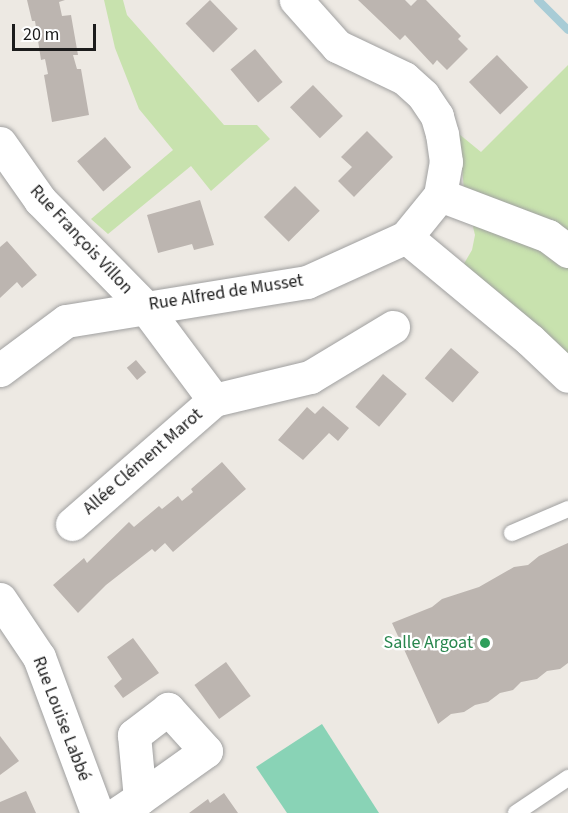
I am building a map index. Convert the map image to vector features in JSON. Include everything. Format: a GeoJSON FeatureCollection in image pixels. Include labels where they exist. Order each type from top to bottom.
{"type":"FeatureCollection","features":[{"type":"Feature","properties":{"kind":"street"},"geometry":{"type":"LineString","coordinates":[[296,0],[337,46],[405,78],[423,95],[437,116],[442,134],[446,162],[440,195],[548,236],[568,251]]}},
{"type":"Feature","properties":{"kind":"street","name":"Rue François Villon"},"geometry":{"type":"LineString","coordinates":[[0,143],[39,200],[144,306]]}},
{"type":"Feature","properties":{"kind":"street","name":"Rue Alfred de Musset"},"geometry":{"type":"LineString","coordinates":[[0,370],[66,321],[144,306],[307,282],[406,237],[440,195]]}},
{"type":"Feature","properties":{"kind":"street"},"geometry":{"type":"LineString","coordinates":[[406,237],[530,340],[568,376]]}},
{"type":"Feature","properties":{"kind":"street","name":"Allée Clément Marot"},"geometry":{"type":"LineString","coordinates":[[144,306],[214,400]]}},
{"type":"Feature","properties":{"kind":"street","name":"Allée Clément Marot"},"geometry":{"type":"LineString","coordinates":[[72,524],[214,400],[310,377],[393,327]]}},
{"type":"Feature","properties":{"kind":"street","name":"Rue Louise Labbé"},"geometry":{"type":"LineString","coordinates":[[0,598],[39,657],[97,813]]}},
{"type":"Feature","properties":{"kind":"lane"},"geometry":{"type":"LineString","coordinates":[[512,533],[568,509]]}},
{"type":"Feature","properties":{"kind":"lane"},"geometry":{"type":"LineString","coordinates":[[516,813],[568,778]]}},
{"type":"Feature","properties":{"kind":"green space"},"geometry":{"type":"Polygon","coordinates":[[[104,0],[123,0],[127,15],[224,125],[257,125],[270,139],[211,191],[191,166],[108,234],[91,219],[173,150],[139,109],[115,48],[104,0]]]}},
{"type":"Feature","properties":{"kind":"green space"},"geometry":{"type":"Polygon","coordinates":[[[568,65],[568,362],[462,267],[472,250],[475,235],[464,190],[459,134],[481,152],[568,65]]]}},
{"type":"Feature","properties":{"kind":"green space"},"geometry":{"type":"Polygon","coordinates":[[[322,724],[379,813],[287,813],[256,767],[322,724]]]}},
{"type":"Feature","properties":{"kind":"building"},"geometry":{"type":"Polygon","coordinates":[[[27,0],[65,0],[59,2],[62,16],[71,15],[78,55],[73,55],[77,69],[81,69],[89,115],[52,122],[44,75],[48,74],[45,59],[41,60],[35,21],[32,21],[27,0]]]}},
{"type":"Feature","properties":{"kind":"building"},"geometry":{"type":"Polygon","coordinates":[[[210,0],[238,29],[213,52],[186,24],[210,0]]]}},
{"type":"Feature","properties":{"kind":"building"},"geometry":{"type":"Polygon","coordinates":[[[358,0],[405,0],[411,6],[417,0],[426,0],[461,36],[458,39],[468,49],[447,70],[437,60],[433,65],[405,35],[400,40],[358,0]]]}},
{"type":"Feature","properties":{"kind":"building"},"geometry":{"type":"Polygon","coordinates":[[[255,49],[283,82],[258,103],[230,70],[255,49]]]}},
{"type":"Feature","properties":{"kind":"building"},"geometry":{"type":"Polygon","coordinates":[[[497,55],[528,87],[500,114],[469,82],[497,55]]]}},
{"type":"Feature","properties":{"kind":"building"},"geometry":{"type":"Polygon","coordinates":[[[313,85],[343,116],[320,138],[290,107],[313,85]]]}},
{"type":"Feature","properties":{"kind":"building"},"geometry":{"type":"Polygon","coordinates":[[[367,131],[393,157],[354,197],[338,181],[352,167],[341,157],[367,131]]]}},
{"type":"Feature","properties":{"kind":"building"},"geometry":{"type":"Polygon","coordinates":[[[105,137],[131,167],[103,191],[77,161],[105,137]]]}},
{"type":"Feature","properties":{"kind":"building"},"geometry":{"type":"Polygon","coordinates":[[[295,186],[320,211],[289,242],[264,217],[295,186]]]}},
{"type":"Feature","properties":{"kind":"building"},"geometry":{"type":"Polygon","coordinates":[[[200,200],[214,245],[194,250],[192,244],[158,253],[147,215],[200,200]]]}},
{"type":"Feature","properties":{"kind":"building"},"geometry":{"type":"Polygon","coordinates":[[[7,241],[37,275],[22,288],[17,282],[0,298],[0,247],[7,241]]]}},
{"type":"Feature","properties":{"kind":"building"},"geometry":{"type":"Polygon","coordinates":[[[451,348],[479,372],[453,402],[425,378],[451,348]]]}},
{"type":"Feature","properties":{"kind":"building"},"geometry":{"type":"Polygon","coordinates":[[[136,360],[146,372],[137,380],[127,368],[136,360]]]}},
{"type":"Feature","properties":{"kind":"building"},"geometry":{"type":"Polygon","coordinates":[[[383,374],[407,394],[379,427],[355,407],[383,374]]]}},
{"type":"Feature","properties":{"kind":"building"},"geometry":{"type":"Polygon","coordinates":[[[323,406],[349,428],[338,441],[329,433],[303,460],[278,440],[307,407],[315,414],[323,406]]]}},
{"type":"Feature","properties":{"kind":"building"},"geometry":{"type":"Polygon","coordinates":[[[222,462],[246,489],[173,552],[165,543],[155,552],[152,549],[106,585],[78,613],[53,585],[84,558],[87,563],[129,522],[134,527],[159,506],[162,509],[178,496],[182,501],[193,492],[191,489],[222,462]]]}},
{"type":"Feature","properties":{"kind":"building","name":"Salle Argoat"},"geometry":{"type":"Polygon","coordinates":[[[568,543],[568,663],[560,669],[547,671],[537,679],[521,682],[513,690],[500,693],[488,702],[475,705],[464,712],[451,714],[438,724],[392,623],[432,607],[442,599],[479,587],[514,567],[528,565],[539,556],[568,543]]]}},
{"type":"Feature","properties":{"kind":"building"},"geometry":{"type":"Polygon","coordinates":[[[133,638],[159,673],[123,698],[114,686],[122,679],[107,657],[133,638]]]}},
{"type":"Feature","properties":{"kind":"building"},"geometry":{"type":"Polygon","coordinates":[[[226,662],[251,696],[219,719],[194,685],[226,662]]]}},
{"type":"Feature","properties":{"kind":"building"},"geometry":{"type":"Polygon","coordinates":[[[0,736],[19,761],[0,775],[0,736]]]}},
{"type":"Feature","properties":{"kind":"building"},"geometry":{"type":"Polygon","coordinates":[[[26,791],[36,813],[0,813],[0,802],[26,791]]]}},
{"type":"Feature","properties":{"kind":"building"},"geometry":{"type":"Polygon","coordinates":[[[224,793],[238,813],[189,813],[208,799],[210,803],[224,793]]]}},
{"type":"Feature","properties":{"kind":"waterway"},"geometry":{"type":"LineString","coordinates":[[538,0],[568,30]]}},
{"type":"Feature","properties":{"kind":"place","name":"Salle Argoat"},"geometry":{"type":"Point","coordinates":[485,643]}}]}
